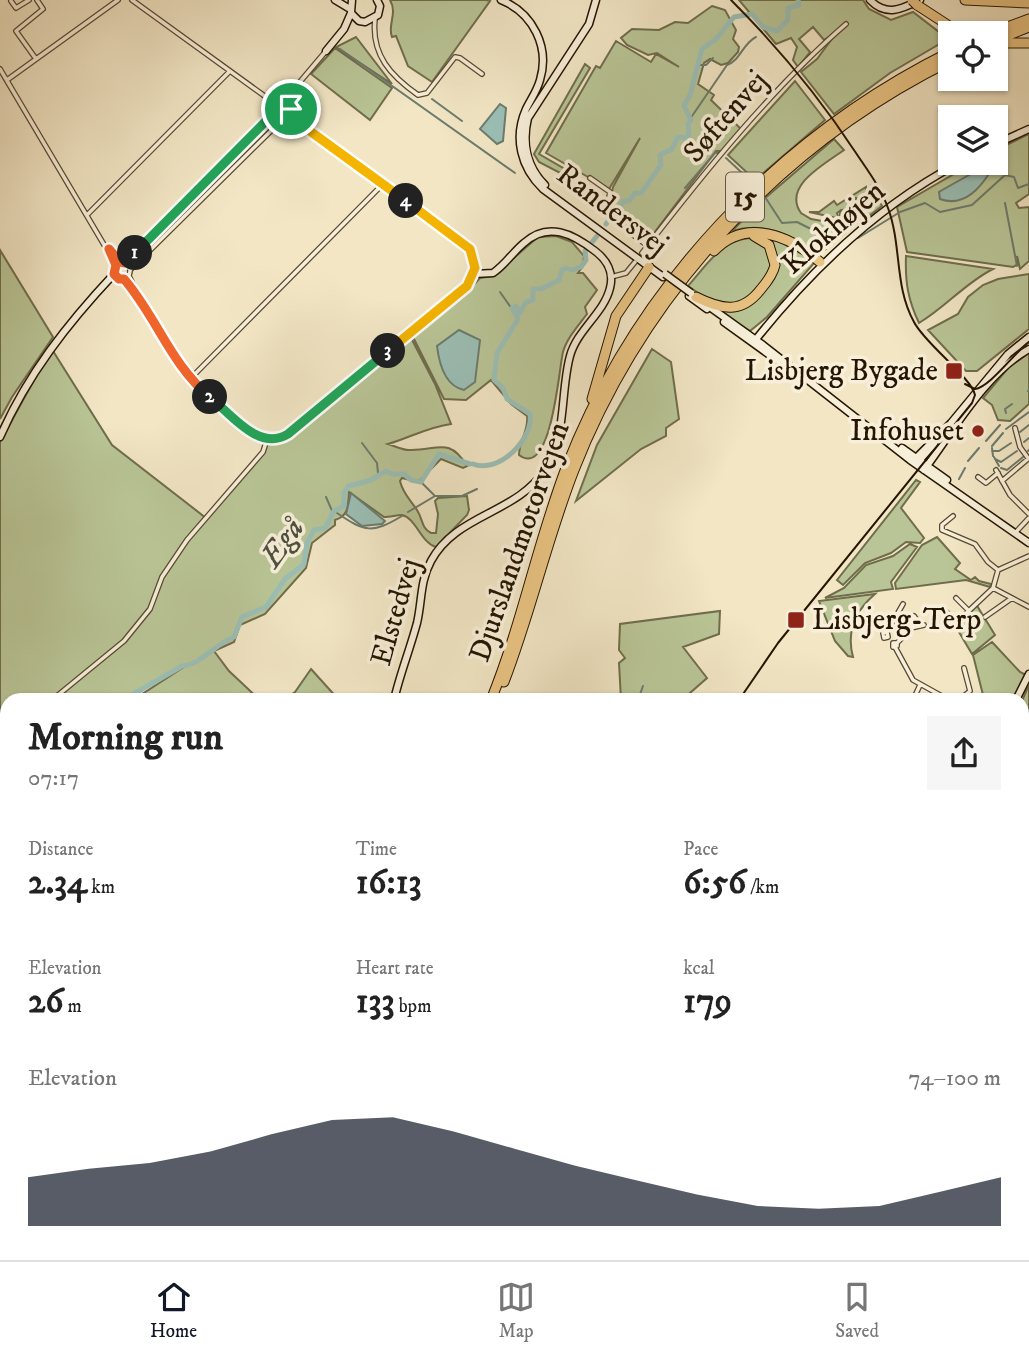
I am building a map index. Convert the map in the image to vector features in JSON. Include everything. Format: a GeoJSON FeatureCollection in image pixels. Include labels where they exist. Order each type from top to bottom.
{"type":"FeatureCollection","features":[{"type":"Feature","properties":{"kind":"highway"},"geometry":{"type":"LineString","coordinates":[[965,0],[1029,3]]}},
{"type":"Feature","properties":{"kind":"highway"},"geometry":{"type":"LineString","coordinates":[[915,1],[943,21]]}},
{"type":"Feature","properties":{"kind":"highway"},"geometry":{"type":"LineString","coordinates":[[1008,27],[1029,19]]}},
{"type":"Feature","properties":{"kind":"highway"},"geometry":{"type":"LineString","coordinates":[[1008,36],[1029,27]]}},
{"type":"Feature","properties":{"kind":"highway"},"geometry":{"type":"LineString","coordinates":[[1008,43],[1029,43]]}},
{"type":"Feature","properties":{"kind":"highway","name":"Djurslandmotorvejen"},"geometry":{"type":"LineString","coordinates":[[494,693],[521,616],[540,545],[567,465],[607,380],[648,314],[694,254],[741,201],[806,144],[870,97],[938,59]]}},
{"type":"Feature","properties":{"kind":"highway","name":"Djurslandmotorvejen"},"geometry":{"type":"LineString","coordinates":[[500,693],[518,645],[574,468],[607,396],[641,338],[709,248],[747,207],[789,168],[875,104],[938,68]]}},
{"type":"Feature","properties":{"kind":"highway"},"geometry":{"type":"LineString","coordinates":[[641,338],[714,250],[735,235],[756,232],[793,242],[821,262]]}},
{"type":"Feature","properties":{"kind":"highway"},"geometry":{"type":"LineString","coordinates":[[692,295],[724,309],[742,307],[760,292],[773,273],[773,250],[759,237],[736,237],[714,250]]}},
{"type":"Feature","properties":{"kind":"highway"},"geometry":{"type":"LineString","coordinates":[[540,545],[555,490],[600,378],[616,316],[650,265]]}},
{"type":"Feature","properties":{"kind":"street"},"geometry":{"type":"LineString","coordinates":[[11,1],[16,8],[29,0]]}},
{"type":"Feature","properties":{"kind":"street"},"geometry":{"type":"LineString","coordinates":[[36,59],[16,31],[43,9],[37,0]]}},
{"type":"Feature","properties":{"kind":"street"},"geometry":{"type":"LineString","coordinates":[[7,80],[118,0]]}},
{"type":"Feature","properties":{"kind":"street"},"geometry":{"type":"LineString","coordinates":[[0,69],[109,249],[130,273],[135,291],[190,379],[254,434],[267,439],[283,437],[462,290],[474,274],[475,259],[470,249],[303,126],[287,117],[277,117],[276,108],[267,99],[132,0]]}},
{"type":"Feature","properties":{"kind":"street"},"geometry":{"type":"LineString","coordinates":[[335,0],[351,11],[376,37]]}},
{"type":"Feature","properties":{"kind":"street"},"geometry":{"type":"LineString","coordinates":[[118,277],[120,263],[302,80],[344,29],[352,0]]}},
{"type":"Feature","properties":{"kind":"street"},"geometry":{"type":"LineString","coordinates":[[377,0],[380,10],[375,19],[376,37],[390,73],[421,96],[427,93],[454,57],[460,58],[482,74]]}},
{"type":"Feature","properties":{"kind":"street","name":"Randersvej"},"geometry":{"type":"LineString","coordinates":[[501,0],[527,17],[538,35],[543,54],[541,78],[521,125],[520,148],[529,173],[543,189],[1029,543]]}},
{"type":"Feature","properties":{"kind":"street","name":"Randersvej"},"geometry":{"type":"LineString","coordinates":[[596,0],[583,34],[531,111],[525,134],[527,153],[533,170],[546,186],[650,265]]}},
{"type":"Feature","properties":{"kind":"street"},"geometry":{"type":"LineString","coordinates":[[870,0],[878,7],[892,11],[915,1]]}},
{"type":"Feature","properties":{"kind":"street"},"geometry":{"type":"LineString","coordinates":[[344,29],[375,19]]}},
{"type":"Feature","properties":{"kind":"street","name":"Søftenvej"},"geometry":{"type":"LineString","coordinates":[[642,253],[753,120],[817,49],[846,24]]}},
{"type":"Feature","properties":{"kind":"street"},"geometry":{"type":"LineString","coordinates":[[88,214],[229,72]]}},
{"type":"Feature","properties":{"kind":"street"},"geometry":{"type":"LineString","coordinates":[[0,438],[45,357],[99,289],[130,273],[287,117],[289,106],[302,80]]}},
{"type":"Feature","properties":{"kind":"street"},"geometry":{"type":"LineString","coordinates":[[283,102],[289,106]]}},
{"type":"Feature","properties":{"kind":"street"},"geometry":{"type":"LineString","coordinates":[[1008,137],[1029,127]]}},
{"type":"Feature","properties":{"kind":"street","name":"Klokhøjen"},"geometry":{"type":"LineString","coordinates":[[753,340],[821,262],[881,208],[938,172]]}},
{"type":"Feature","properties":{"kind":"street","name":"Klokhøjen"},"geometry":{"type":"LineString","coordinates":[[821,262],[883,211],[941,175]]}},
{"type":"Feature","properties":{"kind":"street"},"geometry":{"type":"LineString","coordinates":[[590,178],[610,192],[606,211],[611,218],[648,246]]}},
{"type":"Feature","properties":{"kind":"street"},"geometry":{"type":"LineString","coordinates":[[190,379],[383,184]]}},
{"type":"Feature","properties":{"kind":"street"},"geometry":{"type":"LineString","coordinates":[[474,274],[486,275],[497,271],[524,242],[543,232],[566,233],[589,246],[606,262],[611,277],[625,273],[635,262]]}},
{"type":"Feature","properties":{"kind":"street"},"geometry":{"type":"LineString","coordinates":[[118,277],[135,291]]}},
{"type":"Feature","properties":{"kind":"street","name":"Elstedvej"},"geometry":{"type":"LineString","coordinates":[[396,693],[404,658],[416,626],[422,584],[429,564],[451,535],[469,522],[521,496],[545,471],[557,443],[571,352],[609,293],[611,277]]}},
{"type":"Feature","properties":{"kind":"street"},"geometry":{"type":"LineString","coordinates":[[918,461],[1001,362],[1029,337]]}},
{"type":"Feature","properties":{"kind":"street"},"geometry":{"type":"LineString","coordinates":[[926,468],[951,432],[1005,366],[1029,349]]}},
{"type":"Feature","properties":{"kind":"street"},"geometry":{"type":"LineString","coordinates":[[1002,481],[1029,458],[1020,447],[1015,428]]}},
{"type":"Feature","properties":{"kind":"street"},"geometry":{"type":"LineString","coordinates":[[61,693],[124,641],[150,609],[162,577],[187,540],[263,452],[267,439]]}},
{"type":"Feature","properties":{"kind":"street"},"geometry":{"type":"LineString","coordinates":[[978,477],[986,483],[997,471],[1013,499],[1029,516],[1015,533]]}},
{"type":"Feature","properties":{"kind":"street"},"geometry":{"type":"LineString","coordinates":[[953,516],[942,525],[942,530],[975,544],[988,562],[998,570]]}},
{"type":"Feature","properties":{"kind":"street"},"geometry":{"type":"LineString","coordinates":[[998,570],[1029,556]]}},
{"type":"Feature","properties":{"kind":"street"},"geometry":{"type":"LineString","coordinates":[[930,609],[943,609],[957,622],[993,588],[998,570]]}},
{"type":"Feature","properties":{"kind":"street"},"geometry":{"type":"LineString","coordinates":[[993,588],[1028,606]]}},
{"type":"Feature","properties":{"kind":"street"},"geometry":{"type":"LineString","coordinates":[[985,617],[1012,597]]}},
{"type":"Feature","properties":{"kind":"street"},"geometry":{"type":"LineString","coordinates":[[956,598],[968,610]]}},
{"type":"Feature","properties":{"kind":"street"},"geometry":{"type":"LineString","coordinates":[[903,604],[887,635],[895,644],[908,674],[920,685],[935,693]]}},
{"type":"Feature","properties":{"kind":"street"},"geometry":{"type":"LineString","coordinates":[[895,644],[914,616],[916,619]]}},
{"type":"Feature","properties":{"kind":"street"},"geometry":{"type":"LineString","coordinates":[[906,629],[923,625]]}},
{"type":"Feature","properties":{"kind":"street"},"geometry":{"type":"LineString","coordinates":[[964,668],[970,691],[968,693]]}},
{"type":"Feature","properties":{"kind":"street"},"geometry":{"type":"LineString","coordinates":[[1020,693],[1029,674]]}},
{"type":"Feature","properties":{"kind":"street"},"geometry":{"type":"LineString","coordinates":[[916,693],[920,685]]}},
{"type":"Feature","properties":{"kind":"green space"},"geometry":{"type":"Polygon","coordinates":[[[390,0],[490,1],[432,82],[408,66],[396,36],[392,37],[393,10],[390,0]]]}},
{"type":"Feature","properties":{"kind":"green space"},"geometry":{"type":"Polygon","coordinates":[[[739,0],[863,0],[869,9],[891,20],[913,12],[938,31],[938,45],[890,73],[834,114],[801,72],[817,59],[837,32],[824,40],[813,27],[799,39],[810,52],[798,67],[793,60],[797,47],[791,38],[776,44],[739,0]]]}},
{"type":"Feature","properties":{"kind":"green space"},"geometry":{"type":"Polygon","coordinates":[[[712,6],[725,10],[736,30],[733,39],[739,47],[728,63],[721,65],[710,59],[704,63],[698,84],[714,95],[711,100],[742,130],[722,151],[716,151],[648,241],[608,212],[613,187],[640,138],[609,189],[546,153],[596,66],[600,68],[616,41],[651,62],[656,54],[679,67],[657,53],[648,55],[627,45],[621,38],[632,29],[659,30],[675,22],[688,23],[712,6]]]}},
{"type":"Feature","properties":{"kind":"green space"},"geometry":{"type":"Polygon","coordinates":[[[356,37],[392,84],[336,47],[356,37]]]}},
{"type":"Feature","properties":{"kind":"green space"},"geometry":{"type":"Polygon","coordinates":[[[335,48],[392,88],[370,120],[311,74],[335,48]]]}},
{"type":"Feature","properties":{"kind":"green space"},"geometry":{"type":"Polygon","coordinates":[[[585,64],[590,68],[539,154],[563,168],[564,171],[560,173],[539,162],[534,154],[585,64]]]}},
{"type":"Feature","properties":{"kind":"green space"},"geometry":{"type":"Polygon","coordinates":[[[795,81],[825,120],[755,180],[728,155],[795,81]]]}},
{"type":"Feature","properties":{"kind":"green space"},"geometry":{"type":"Polygon","coordinates":[[[272,117],[278,121],[207,191],[204,185],[272,117]]]}},
{"type":"Feature","properties":{"kind":"green space"},"geometry":{"type":"Polygon","coordinates":[[[1029,134],[1029,194],[1016,203],[1019,208],[1029,207],[1029,261],[1020,269],[1017,256],[1018,264],[1013,267],[907,252],[897,207],[952,175],[1008,175],[1008,144],[1029,134]]]}},
{"type":"Feature","properties":{"kind":"green space"},"geometry":{"type":"Polygon","coordinates":[[[834,139],[844,150],[808,177],[797,194],[797,203],[801,213],[811,219],[845,225],[846,232],[820,254],[789,236],[767,229],[744,228],[732,231],[764,199],[834,139]]]}},
{"type":"Feature","properties":{"kind":"green space"},"geometry":{"type":"Polygon","coordinates":[[[866,187],[867,200],[856,198],[854,209],[837,213],[839,218],[860,220],[860,223],[809,212],[819,212],[834,201],[837,205],[866,187]]]}},
{"type":"Feature","properties":{"kind":"green space"},"geometry":{"type":"Polygon","coordinates":[[[871,187],[882,206],[864,220],[840,216],[840,211],[855,210],[857,199],[869,200],[871,187]]]}},
{"type":"Feature","properties":{"kind":"green space"},"geometry":{"type":"Polygon","coordinates":[[[198,191],[203,196],[135,265],[130,259],[198,191]]]}},
{"type":"Feature","properties":{"kind":"green space"},"geometry":{"type":"Polygon","coordinates":[[[756,234],[783,240],[815,262],[767,317],[750,331],[712,308],[745,308],[777,261],[756,234]]]}},
{"type":"Feature","properties":{"kind":"green space"},"geometry":{"type":"Polygon","coordinates":[[[556,236],[572,242],[584,256],[583,266],[578,273],[583,273],[597,290],[585,307],[587,314],[573,332],[563,352],[552,418],[539,451],[530,458],[519,455],[527,416],[511,404],[491,380],[466,400],[444,399],[412,335],[469,290],[480,278],[493,276],[538,237],[556,236]]]}},
{"type":"Feature","properties":{"kind":"green space"},"geometry":{"type":"Polygon","coordinates":[[[750,238],[764,247],[773,262],[768,275],[743,303],[734,305],[710,301],[688,286],[722,249],[750,238]]]}},
{"type":"Feature","properties":{"kind":"green space"},"geometry":{"type":"Polygon","coordinates":[[[0,250],[53,337],[0,419],[0,250]]]}},
{"type":"Feature","properties":{"kind":"green space"},"geometry":{"type":"Polygon","coordinates":[[[906,256],[993,269],[919,323],[908,291],[906,256]]]}},
{"type":"Feature","properties":{"kind":"green space"},"geometry":{"type":"Polygon","coordinates":[[[1029,274],[1029,329],[977,371],[966,371],[928,330],[958,314],[968,297],[983,285],[998,279],[1029,274]]]}},
{"type":"Feature","properties":{"kind":"green space"},"geometry":{"type":"Polygon","coordinates":[[[410,336],[435,384],[451,424],[388,444],[406,450],[442,447],[454,451],[467,466],[463,468],[441,459],[418,482],[402,478],[400,481],[424,526],[431,533],[436,533],[438,514],[435,501],[438,498],[467,496],[467,515],[436,547],[426,541],[407,517],[384,517],[349,492],[348,506],[343,516],[335,520],[335,525],[312,543],[306,568],[265,614],[240,625],[234,642],[214,651],[229,671],[253,693],[144,693],[187,665],[135,693],[0,693],[0,442],[44,362],[53,351],[112,445],[206,518],[270,442],[287,437],[410,336]]]}},
{"type":"Feature","properties":{"kind":"green space"},"geometry":{"type":"Polygon","coordinates":[[[652,349],[671,362],[679,419],[666,428],[666,436],[641,449],[576,501],[597,445],[652,349]]]}},
{"type":"Feature","properties":{"kind":"green space"},"geometry":{"type":"Polygon","coordinates":[[[1029,353],[1029,404],[1010,421],[998,420],[992,405],[983,398],[1009,367],[1029,353]]]}},
{"type":"Feature","properties":{"kind":"green space"},"geometry":{"type":"Polygon","coordinates":[[[916,480],[920,482],[901,508],[924,538],[920,543],[906,542],[891,553],[865,563],[843,585],[837,580],[916,480]]]}},
{"type":"Feature","properties":{"kind":"green space"},"geometry":{"type":"Polygon","coordinates":[[[937,537],[960,563],[955,569],[971,580],[975,577],[991,584],[990,587],[966,580],[896,589],[895,583],[922,545],[937,537]]]}},
{"type":"Feature","properties":{"kind":"green space"},"geometry":{"type":"Polygon","coordinates":[[[910,544],[917,547],[891,582],[893,589],[825,598],[844,588],[866,565],[893,556],[910,544]]]}},
{"type":"Feature","properties":{"kind":"green space"},"geometry":{"type":"Polygon","coordinates":[[[875,594],[857,615],[851,639],[853,657],[848,656],[835,641],[819,601],[875,594]]]}},
{"type":"Feature","properties":{"kind":"green space"},"geometry":{"type":"Polygon","coordinates":[[[976,604],[995,635],[972,654],[956,627],[976,604]]]}},
{"type":"Feature","properties":{"kind":"green space"},"geometry":{"type":"Polygon","coordinates":[[[720,611],[719,634],[683,647],[707,678],[690,693],[621,693],[619,663],[625,658],[619,650],[620,624],[720,611]]]}},
{"type":"Feature","properties":{"kind":"green space"},"geometry":{"type":"Polygon","coordinates":[[[992,642],[1026,675],[1017,693],[982,693],[973,655],[992,642]]]}},
{"type":"Feature","properties":{"kind":"green space"},"geometry":{"type":"Polygon","coordinates":[[[311,669],[333,693],[294,693],[311,669]]]}},
{"type":"Feature","properties":{"kind":"water"},"geometry":{"type":"Polygon","coordinates":[[[500,104],[506,108],[503,141],[497,144],[480,129],[500,104]]]}},
{"type":"Feature","properties":{"kind":"water"},"geometry":{"type":"Polygon","coordinates":[[[969,175],[988,175],[975,191],[963,199],[940,199],[939,192],[969,175]]]}},
{"type":"Feature","properties":{"kind":"water"},"geometry":{"type":"Polygon","coordinates":[[[459,330],[480,340],[475,382],[464,390],[457,388],[448,379],[441,366],[437,346],[459,330]]]}},
{"type":"Feature","properties":{"kind":"water"},"geometry":{"type":"Polygon","coordinates":[[[351,493],[385,521],[382,524],[362,526],[346,514],[351,493]]]}},
{"type":"Feature","properties":{"kind":"waterway","name":"Egå"},"geometry":{"type":"LineString","coordinates":[[606,224],[624,201],[629,201],[635,193],[641,193],[661,165],[660,155],[672,149],[678,137],[686,138],[689,134],[688,124],[691,120],[684,106],[690,95],[702,49],[716,39],[734,17],[752,14],[763,27],[777,31],[788,20],[788,8],[799,5],[798,0]]}},
{"type":"Feature","properties":{"kind":"waterway"},"geometry":{"type":"LineString","coordinates":[[690,119],[727,65],[756,37]]}},
{"type":"Feature","properties":{"kind":"waterway"},"geometry":{"type":"LineString","coordinates":[[340,49],[515,173]]}},
{"type":"Feature","properties":{"kind":"waterway"},"geometry":{"type":"LineString","coordinates":[[697,65],[706,65],[713,58]]}},
{"type":"Feature","properties":{"kind":"waterway"},"geometry":{"type":"LineString","coordinates":[[432,99],[462,121]]}},
{"type":"Feature","properties":{"kind":"waterway"},"geometry":{"type":"LineString","coordinates":[[685,188],[715,153],[720,153]]}},
{"type":"Feature","properties":{"kind":"waterway"},"geometry":{"type":"LineString","coordinates":[[726,158],[753,183]]}},
{"type":"Feature","properties":{"kind":"waterway"},"geometry":{"type":"LineString","coordinates":[[858,238],[900,212],[925,203],[940,212],[972,205],[1005,175],[1014,177],[1018,188],[1029,184]]}},
{"type":"Feature","properties":{"kind":"waterway"},"geometry":{"type":"LineString","coordinates":[[765,197],[782,223],[797,222],[819,233]]}},
{"type":"Feature","properties":{"kind":"waterway"},"geometry":{"type":"LineString","coordinates":[[1005,203],[1017,266]]}},
{"type":"Feature","properties":{"kind":"waterway"},"geometry":{"type":"LineString","coordinates":[[826,234],[841,235]]}},
{"type":"Feature","properties":{"kind":"waterway","name":"Egå"},"geometry":{"type":"LineString","coordinates":[[473,464],[483,466],[504,459],[521,443],[530,423],[530,414],[507,399],[503,388],[494,380],[497,353],[518,319],[512,308],[516,306],[520,313],[526,302],[533,300],[533,289],[541,289],[559,280],[562,270],[566,268],[572,270],[581,267],[586,260],[585,251],[597,236]]}},
{"type":"Feature","properties":{"kind":"waterway"},"geometry":{"type":"LineString","coordinates":[[500,292],[512,309]]}},
{"type":"Feature","properties":{"kind":"waterway"},"geometry":{"type":"LineString","coordinates":[[1006,413],[1005,409],[1012,404]]}},
{"type":"Feature","properties":{"kind":"waterway"},"geometry":{"type":"LineString","coordinates":[[1006,429],[1029,412]]}},
{"type":"Feature","properties":{"kind":"waterway"},"geometry":{"type":"LineString","coordinates":[[986,441],[1000,425]]}},
{"type":"Feature","properties":{"kind":"waterway"},"geometry":{"type":"LineString","coordinates":[[1020,432],[1029,425]]}},
{"type":"Feature","properties":{"kind":"waterway"},"geometry":{"type":"LineString","coordinates":[[992,446],[1003,433]]}},
{"type":"Feature","properties":{"kind":"waterway"},"geometry":{"type":"LineString","coordinates":[[1024,442],[1029,438]]}},
{"type":"Feature","properties":{"kind":"waterway"},"geometry":{"type":"LineString","coordinates":[[362,443],[377,463],[378,473]]}},
{"type":"Feature","properties":{"kind":"waterway"},"geometry":{"type":"LineString","coordinates":[[992,451],[999,451],[1011,443]]}},
{"type":"Feature","properties":{"kind":"waterway"},"geometry":{"type":"LineString","coordinates":[[968,461],[979,448]]}},
{"type":"Feature","properties":{"kind":"waterway"},"geometry":{"type":"LineString","coordinates":[[992,448],[993,456]]}},
{"type":"Feature","properties":{"kind":"waterway"},"geometry":{"type":"LineString","coordinates":[[995,459],[1001,462],[1017,451]]}},
{"type":"Feature","properties":{"kind":"waterway","name":"Egå"},"geometry":{"type":"LineString","coordinates":[[135,693],[182,666],[196,662],[234,637],[242,617],[266,607],[285,579],[304,564],[307,543],[314,530],[325,528],[334,511],[344,506],[344,493],[349,486],[371,480],[386,471],[404,474],[411,480],[421,482],[439,454],[470,464]]}},
{"type":"Feature","properties":{"kind":"waterway"},"geometry":{"type":"LineString","coordinates":[[994,457],[999,466]]}},
{"type":"Feature","properties":{"kind":"waterway"},"geometry":{"type":"LineString","coordinates":[[1001,468],[1007,470],[1023,457]]}},
{"type":"Feature","properties":{"kind":"waterway"},"geometry":{"type":"LineString","coordinates":[[959,479],[965,468]]}},
{"type":"Feature","properties":{"kind":"waterway"},"geometry":{"type":"LineString","coordinates":[[421,482],[434,495]]}},
{"type":"Feature","properties":{"kind":"waterway"},"geometry":{"type":"LineString","coordinates":[[408,512],[435,496],[462,496],[477,489]]}},
{"type":"Feature","properties":{"kind":"waterway"},"geometry":{"type":"LineString","coordinates":[[326,497],[333,513]]}},
{"type":"Feature","properties":{"kind":"waterway"},"geometry":{"type":"LineString","coordinates":[[337,513],[355,524],[369,528],[383,526],[402,516]]}},
{"type":"Feature","properties":{"kind":"waterway"},"geometry":{"type":"LineString","coordinates":[[640,693],[643,686]]}},
{"type":"Feature","properties":{"kind":"tram line"},"geometry":{"type":"LineString","coordinates":[[731,0],[813,93],[874,180],[892,222],[903,294],[914,322],[966,380],[975,395],[972,403],[778,643],[744,693]]}},
{"type":"Feature","properties":{"kind":"tram line"},"geometry":{"type":"LineString","coordinates":[[965,384],[975,389],[981,387],[1029,342]]}},
{"type":"Feature","properties":{"kind":"place","name":"Lisbjerg Bygade"},"geometry":{"type":"Point","coordinates":[954,371]}},
{"type":"Feature","properties":{"kind":"place","name":"Infohuset"},"geometry":{"type":"Point","coordinates":[978,431]}},
{"type":"Feature","properties":{"kind":"place","name":"Lisbjerg-Terp"},"geometry":{"type":"Point","coordinates":[796,620]}},
{"type":"Feature","properties":{"kind":"route"},"geometry":{"type":"LineString","coordinates":[[286,103],[291,109],[290,114],[303,126],[470,249],[475,259],[475,268],[467,286],[304,421],[283,437],[267,439],[254,434],[190,379],[135,291],[124,279],[115,276],[116,265],[109,249],[120,262],[125,263],[269,118],[277,105],[286,103]]}}]}
